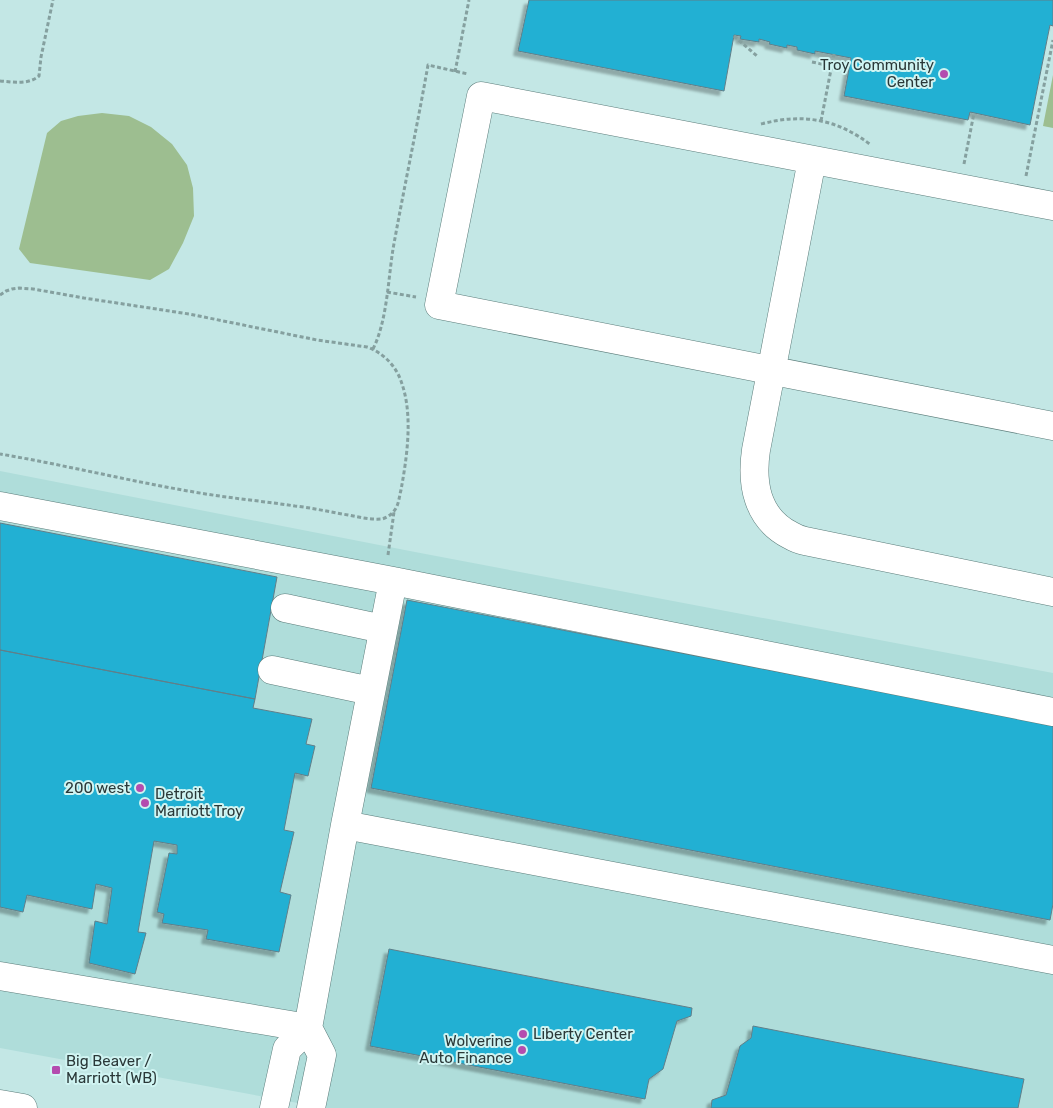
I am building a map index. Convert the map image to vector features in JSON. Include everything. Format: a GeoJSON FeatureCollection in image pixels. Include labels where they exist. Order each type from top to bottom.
{"type":"FeatureCollection","features":[{"type":"Feature","properties":{"kind":"main road"},"geometry":{"type":"LineString","coordinates":[[1053,206],[481,96],[439,305],[1053,426]]}},
{"type":"Feature","properties":{"kind":"main road"},"geometry":{"type":"LineString","coordinates":[[812,160],[756,450],[753,473],[762,508],[779,528],[805,542],[1053,592]]}},
{"type":"Feature","properties":{"kind":"main road"},"geometry":{"type":"LineString","coordinates":[[0,506],[388,580],[1053,712]]}},
{"type":"Feature","properties":{"kind":"main road"},"geometry":{"type":"LineString","coordinates":[[274,1108],[287,1049],[308,1028],[383,628],[388,580]]}},
{"type":"Feature","properties":{"kind":"main road"},"geometry":{"type":"LineString","coordinates":[[285,608],[383,628]]}},
{"type":"Feature","properties":{"kind":"main road"},"geometry":{"type":"LineString","coordinates":[[272,670],[371,691]]}},
{"type":"Feature","properties":{"kind":"main road"},"geometry":{"type":"LineString","coordinates":[[345,825],[1053,960]]}},
{"type":"Feature","properties":{"kind":"main road"},"geometry":{"type":"LineString","coordinates":[[0,976],[308,1028]]}},
{"type":"Feature","properties":{"kind":"main road"},"geometry":{"type":"LineString","coordinates":[[308,1028],[322,1055],[312,1108]]}},
{"type":"Feature","properties":{"kind":"main road"},"geometry":{"type":"LineString","coordinates":[[0,1104],[23,1108]]}},
{"type":"Feature","properties":{"kind":"path"},"geometry":{"type":"LineString","coordinates":[[0,81],[23,82],[33,80],[38,76],[53,0]]}},
{"type":"Feature","properties":{"kind":"path"},"geometry":{"type":"LineString","coordinates":[[373,350],[382,324],[399,218],[428,66],[454,72],[469,0]]}},
{"type":"Feature","properties":{"kind":"path"},"geometry":{"type":"LineString","coordinates":[[734,36],[757,56]]}},
{"type":"Feature","properties":{"kind":"path"},"geometry":{"type":"LineString","coordinates":[[1025,182],[1053,40]]}},
{"type":"Feature","properties":{"kind":"path"},"geometry":{"type":"LineString","coordinates":[[821,121],[834,54]]}},
{"type":"Feature","properties":{"kind":"path"},"geometry":{"type":"LineString","coordinates":[[812,62],[832,66]]}},
{"type":"Feature","properties":{"kind":"path"},"geometry":{"type":"LineString","coordinates":[[963,170],[974,113]]}},
{"type":"Feature","properties":{"kind":"path"},"geometry":{"type":"LineString","coordinates":[[0,294],[19,288],[33,289],[189,314],[317,340],[360,346],[373,350],[383,356],[393,367],[402,384],[407,422],[406,456],[399,498],[394,511],[388,580]]}},
{"type":"Feature","properties":{"kind":"path"},"geometry":{"type":"LineString","coordinates":[[0,454],[193,492],[291,505],[365,518],[383,519],[394,511]]}},
{"type":"Feature","properties":{"kind":"shaded area","name":"Liberty Center"},"geometry":{"type":"Polygon","coordinates":[[[0,471],[1053,673],[1053,1108],[325,1108],[0,1048],[0,471]]]}},
{"type":"Feature","properties":{"kind":"green space"},"geometry":{"type":"Polygon","coordinates":[[[1053,75],[1053,128],[1043,126],[1053,75]]]}},
{"type":"Feature","properties":{"kind":"green space"},"geometry":{"type":"Polygon","coordinates":[[[102,113],[129,116],[151,127],[172,144],[187,165],[193,188],[194,216],[183,243],[169,269],[150,280],[30,263],[19,249],[47,133],[61,121],[78,116],[102,113]]]}},
{"type":"Feature","properties":{"kind":"building","name":"Troy Community Center"},"geometry":{"type":"Polygon","coordinates":[[[529,0],[1053,0],[1053,26],[1050,25],[1030,125],[970,112],[968,120],[844,96],[851,58],[815,51],[815,54],[797,50],[797,47],[787,45],[787,48],[769,44],[770,42],[759,39],[759,42],[740,39],[741,36],[734,35],[724,91],[518,51],[529,0]]]}},
{"type":"Feature","properties":{"kind":"building"},"geometry":{"type":"Polygon","coordinates":[[[0,523],[277,577],[255,699],[0,650],[0,523]]]}},
{"type":"Feature","properties":{"kind":"building"},"geometry":{"type":"Polygon","coordinates":[[[407,600],[1053,725],[1053,904],[1050,920],[371,788],[407,600]]]}},
{"type":"Feature","properties":{"kind":"building","name":"Detroit Marriott Troy"},"geometry":{"type":"Polygon","coordinates":[[[0,650],[255,699],[253,708],[312,719],[306,744],[315,746],[308,776],[295,773],[284,830],[294,832],[280,892],[291,895],[279,952],[206,939],[208,930],[162,923],[164,914],[157,912],[169,853],[177,854],[177,845],[154,841],[138,932],[146,933],[135,974],[89,963],[95,921],[107,924],[112,888],[96,884],[92,909],[27,895],[23,912],[0,907],[0,650]]]}},
{"type":"Feature","properties":{"kind":"building","name":"Liberty Center"},"geometry":{"type":"Polygon","coordinates":[[[389,949],[692,1008],[691,1016],[677,1021],[663,1069],[649,1079],[645,1099],[370,1046],[389,949]]]}},
{"type":"Feature","properties":{"kind":"building"},"geometry":{"type":"Polygon","coordinates":[[[753,1026],[1024,1079],[1018,1108],[711,1108],[712,1100],[726,1095],[740,1046],[751,1038],[753,1026]]]}},
{"type":"Feature","properties":{"kind":"place","name":"Troy Community Center"},"geometry":{"type":"Point","coordinates":[944,74]}},
{"type":"Feature","properties":{"kind":"place","name":"200 west"},"geometry":{"type":"Point","coordinates":[140,788]}},
{"type":"Feature","properties":{"kind":"place","name":"Detroit Marriott Troy"},"geometry":{"type":"Point","coordinates":[145,803]}},
{"type":"Feature","properties":{"kind":"place","name":"Liberty Center"},"geometry":{"type":"Point","coordinates":[523,1034]}},
{"type":"Feature","properties":{"kind":"place","name":"Wolverine Auto Finance"},"geometry":{"type":"Point","coordinates":[522,1050]}},
{"type":"Feature","properties":{"kind":"place","name":"Big Beaver / Marriott (WB)"},"geometry":{"type":"Point","coordinates":[56,1070]}}]}
